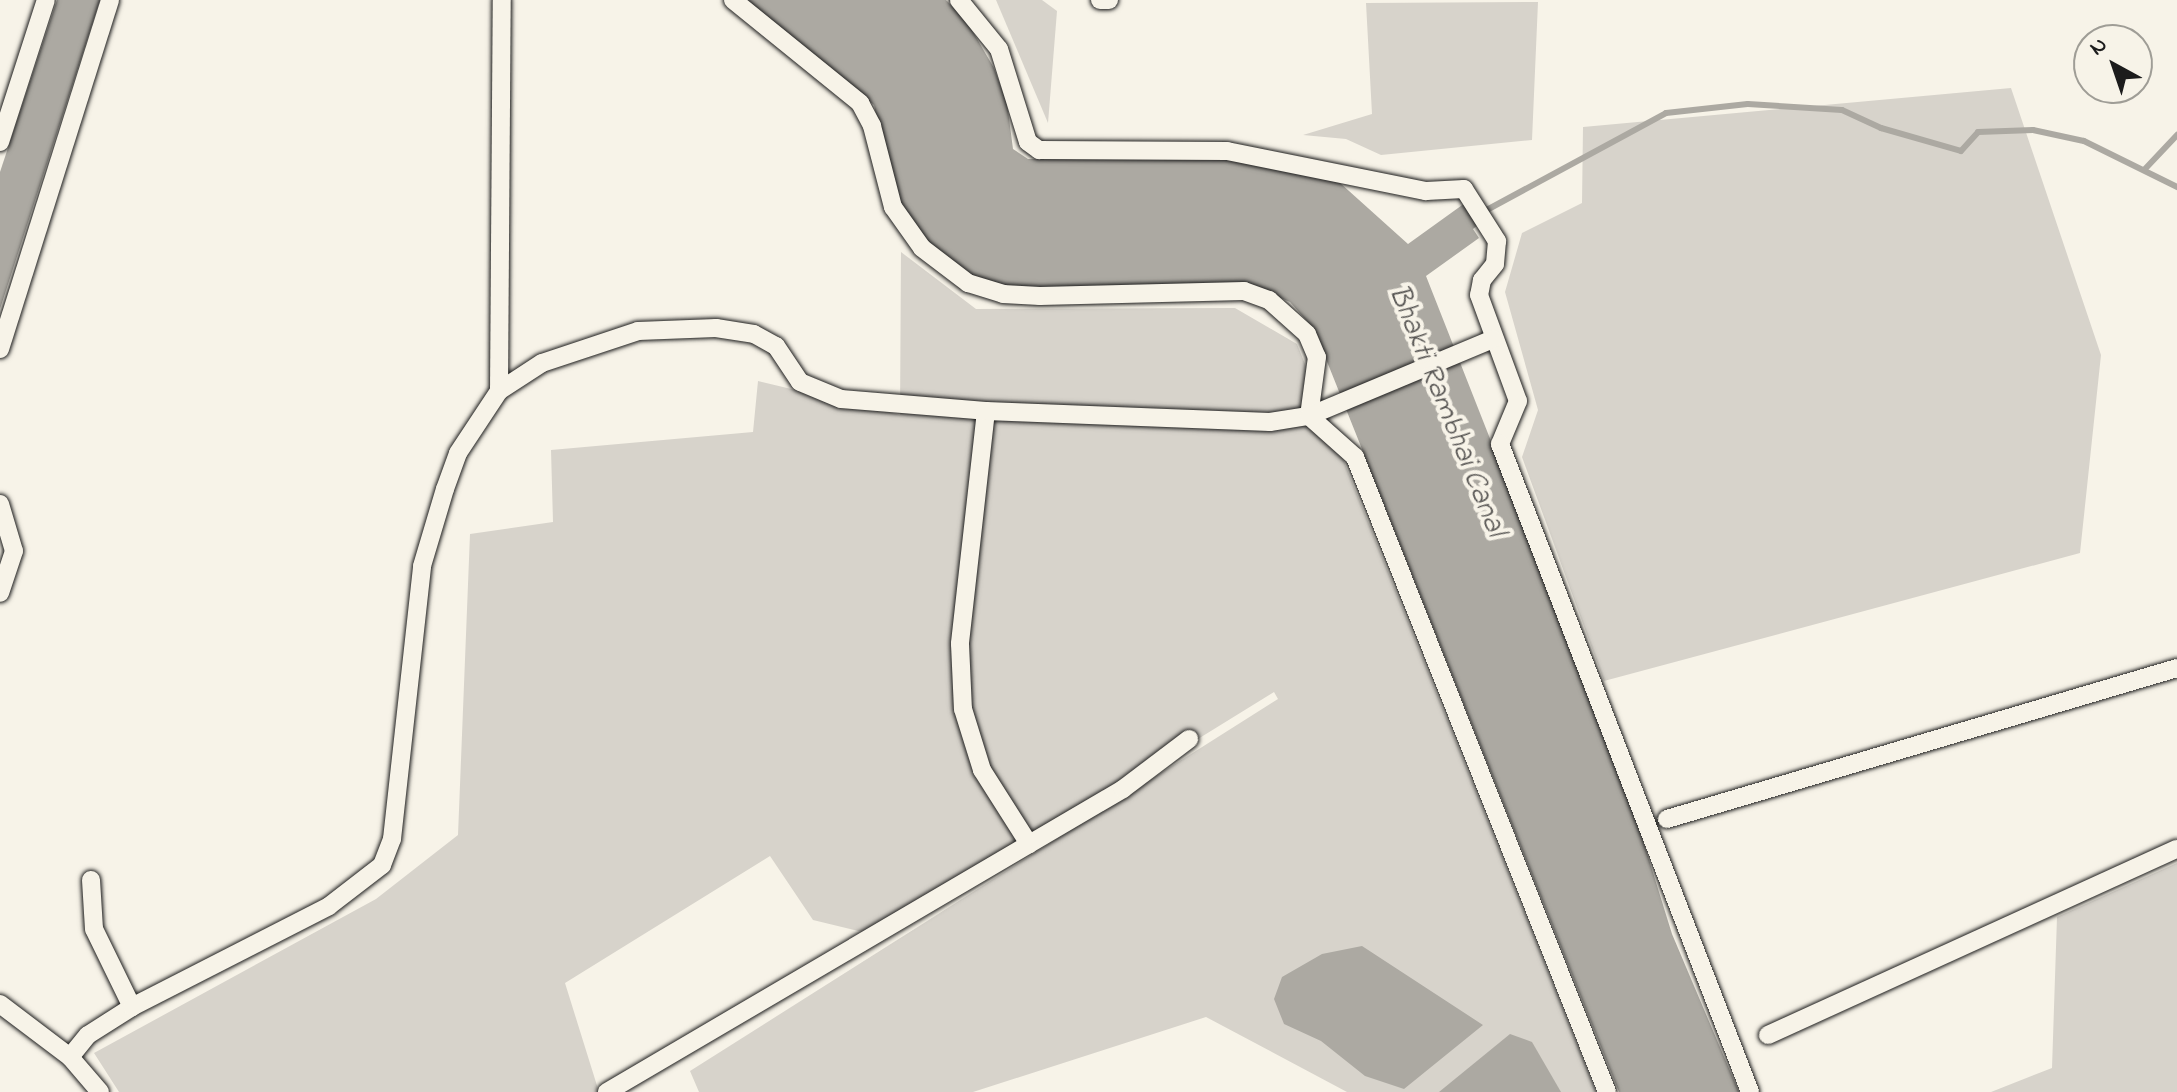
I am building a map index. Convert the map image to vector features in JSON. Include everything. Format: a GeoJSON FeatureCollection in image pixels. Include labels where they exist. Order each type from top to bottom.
{"type":"FeatureCollection","features":[{"type":"Feature","properties":{"kind":"street"},"geometry":{"type":"LineString","coordinates":[[0,142],[46,0]]}},
{"type":"Feature","properties":{"kind":"street"},"geometry":{"type":"LineString","coordinates":[[0,349],[110,0]]}},
{"type":"Feature","properties":{"kind":"street"},"geometry":{"type":"LineString","coordinates":[[499,391],[502,0]]}},
{"type":"Feature","properties":{"kind":"street"},"geometry":{"type":"LineString","coordinates":[[733,0],[860,103],[872,126],[893,207],[943,267],[1003,294],[1244,291],[1269,300],[1307,334],[1317,351],[1309,416]]}},
{"type":"Feature","properties":{"kind":"street"},"geometry":{"type":"LineString","coordinates":[[959,0],[999,49],[1028,142],[1039,150],[1227,151],[1426,191],[1462,188],[1468,196],[1497,241],[1495,264],[1479,288],[1493,339],[1518,401],[1500,444],[1750,1092]]}},
{"type":"Feature","properties":{"kind":"street"},"geometry":{"type":"LineString","coordinates":[[1100,0],[1109,0]]}},
{"type":"Feature","properties":{"kind":"street"},"geometry":{"type":"LineString","coordinates":[[70,1057],[88,1035],[132,1007],[329,906],[382,865],[392,839],[422,566],[458,453],[499,391],[542,363],[638,331],[716,328],[754,334],[776,346],[785,365],[814,391],[841,399],[986,411],[1270,422],[1309,416],[1328,404],[1493,339]]}},
{"type":"Feature","properties":{"kind":"street"},"geometry":{"type":"LineString","coordinates":[[986,411],[960,644],[963,709],[982,770],[1029,844]]}},
{"type":"Feature","properties":{"kind":"street"},"geometry":{"type":"LineString","coordinates":[[1309,416],[1355,457],[1607,1092]]}},
{"type":"Feature","properties":{"kind":"street"},"geometry":{"type":"LineString","coordinates":[[0,504],[14,551],[0,593]]}},
{"type":"Feature","properties":{"kind":"street"},"geometry":{"type":"LineString","coordinates":[[1667,819],[2177,668]]}},
{"type":"Feature","properties":{"kind":"street"},"geometry":{"type":"LineString","coordinates":[[607,1092],[1123,789],[1189,739]]}},
{"type":"Feature","properties":{"kind":"street"},"geometry":{"type":"LineString","coordinates":[[1768,1035],[2177,849]]}},
{"type":"Feature","properties":{"kind":"street"},"geometry":{"type":"LineString","coordinates":[[91,880],[94,929],[132,1007]]}},
{"type":"Feature","properties":{"kind":"street"},"geometry":{"type":"LineString","coordinates":[[0,1004],[70,1057],[100,1092]]}},
{"type":"Feature","properties":{"kind":"shaded area"},"geometry":{"type":"Polygon","coordinates":[[[996,0],[1042,0],[1057,11],[1048,123],[996,0]]]}},
{"type":"Feature","properties":{"kind":"shaded area"},"geometry":{"type":"Polygon","coordinates":[[[1538,2],[1532,140],[1381,155],[1346,139],[1303,135],[1372,114],[1366,3],[1538,2]]]}},
{"type":"Feature","properties":{"kind":"shaded area"},"geometry":{"type":"Polygon","coordinates":[[[2011,88],[2101,355],[2080,553],[1604,681],[1522,457],[1538,410],[1505,292],[1522,233],[1582,203],[1583,127],[2011,88]]]}},
{"type":"Feature","properties":{"kind":"shaded area"},"geometry":{"type":"Polygon","coordinates":[[[901,252],[976,309],[1235,308],[1297,344],[1596,1092],[1347,1092],[1206,1017],[973,1092],[699,1092],[690,1071],[1278,699],[1274,692],[879,936],[813,920],[770,856],[565,983],[599,1092],[119,1092],[94,1053],[376,899],[458,835],[470,534],[553,522],[551,450],[753,432],[758,381],[900,415],[901,252]]]}},
{"type":"Feature","properties":{"kind":"shaded area"},"geometry":{"type":"Polygon","coordinates":[[[2177,863],[2177,1092],[1991,1092],[2052,1068],[2057,917],[2177,863]]]}},
{"type":"Feature","properties":{"kind":"water"},"geometry":{"type":"Polygon","coordinates":[[[57,0],[100,0],[0,309],[0,172],[57,0]]]}},
{"type":"Feature","properties":{"kind":"water","name":"Bhakti Rambhai Canal"},"geometry":{"type":"Polygon","coordinates":[[[747,0],[946,0],[966,20],[994,68],[1007,103],[1013,149],[1028,159],[1230,156],[1339,182],[1408,244],[1465,203],[1479,224],[1473,229],[1479,238],[1426,276],[1624,779],[1672,934],[1739,1092],[1619,1092],[1314,329],[1290,302],[1257,288],[1021,289],[983,282],[937,255],[894,197],[874,105],[747,0]]]}},
{"type":"Feature","properties":{"kind":"water"},"geometry":{"type":"Polygon","coordinates":[[[1362,946],[1483,1025],[1404,1089],[1365,1076],[1321,1041],[1284,1024],[1274,999],[1282,977],[1322,954],[1362,946]]]}},
{"type":"Feature","properties":{"kind":"water"},"geometry":{"type":"Polygon","coordinates":[[[1510,1034],[1532,1042],[1561,1092],[1439,1092],[1510,1034]]]}},
{"type":"Feature","properties":{"kind":"waterway"},"geometry":{"type":"LineString","coordinates":[[1483,212],[1666,113],[1748,104],[1842,110],[1881,128],[1961,151],[1978,132],[2033,130],[2084,141],[2177,187]]}},
{"type":"Feature","properties":{"kind":"waterway"},"geometry":{"type":"LineString","coordinates":[[2145,169],[2177,135]]}}]}
